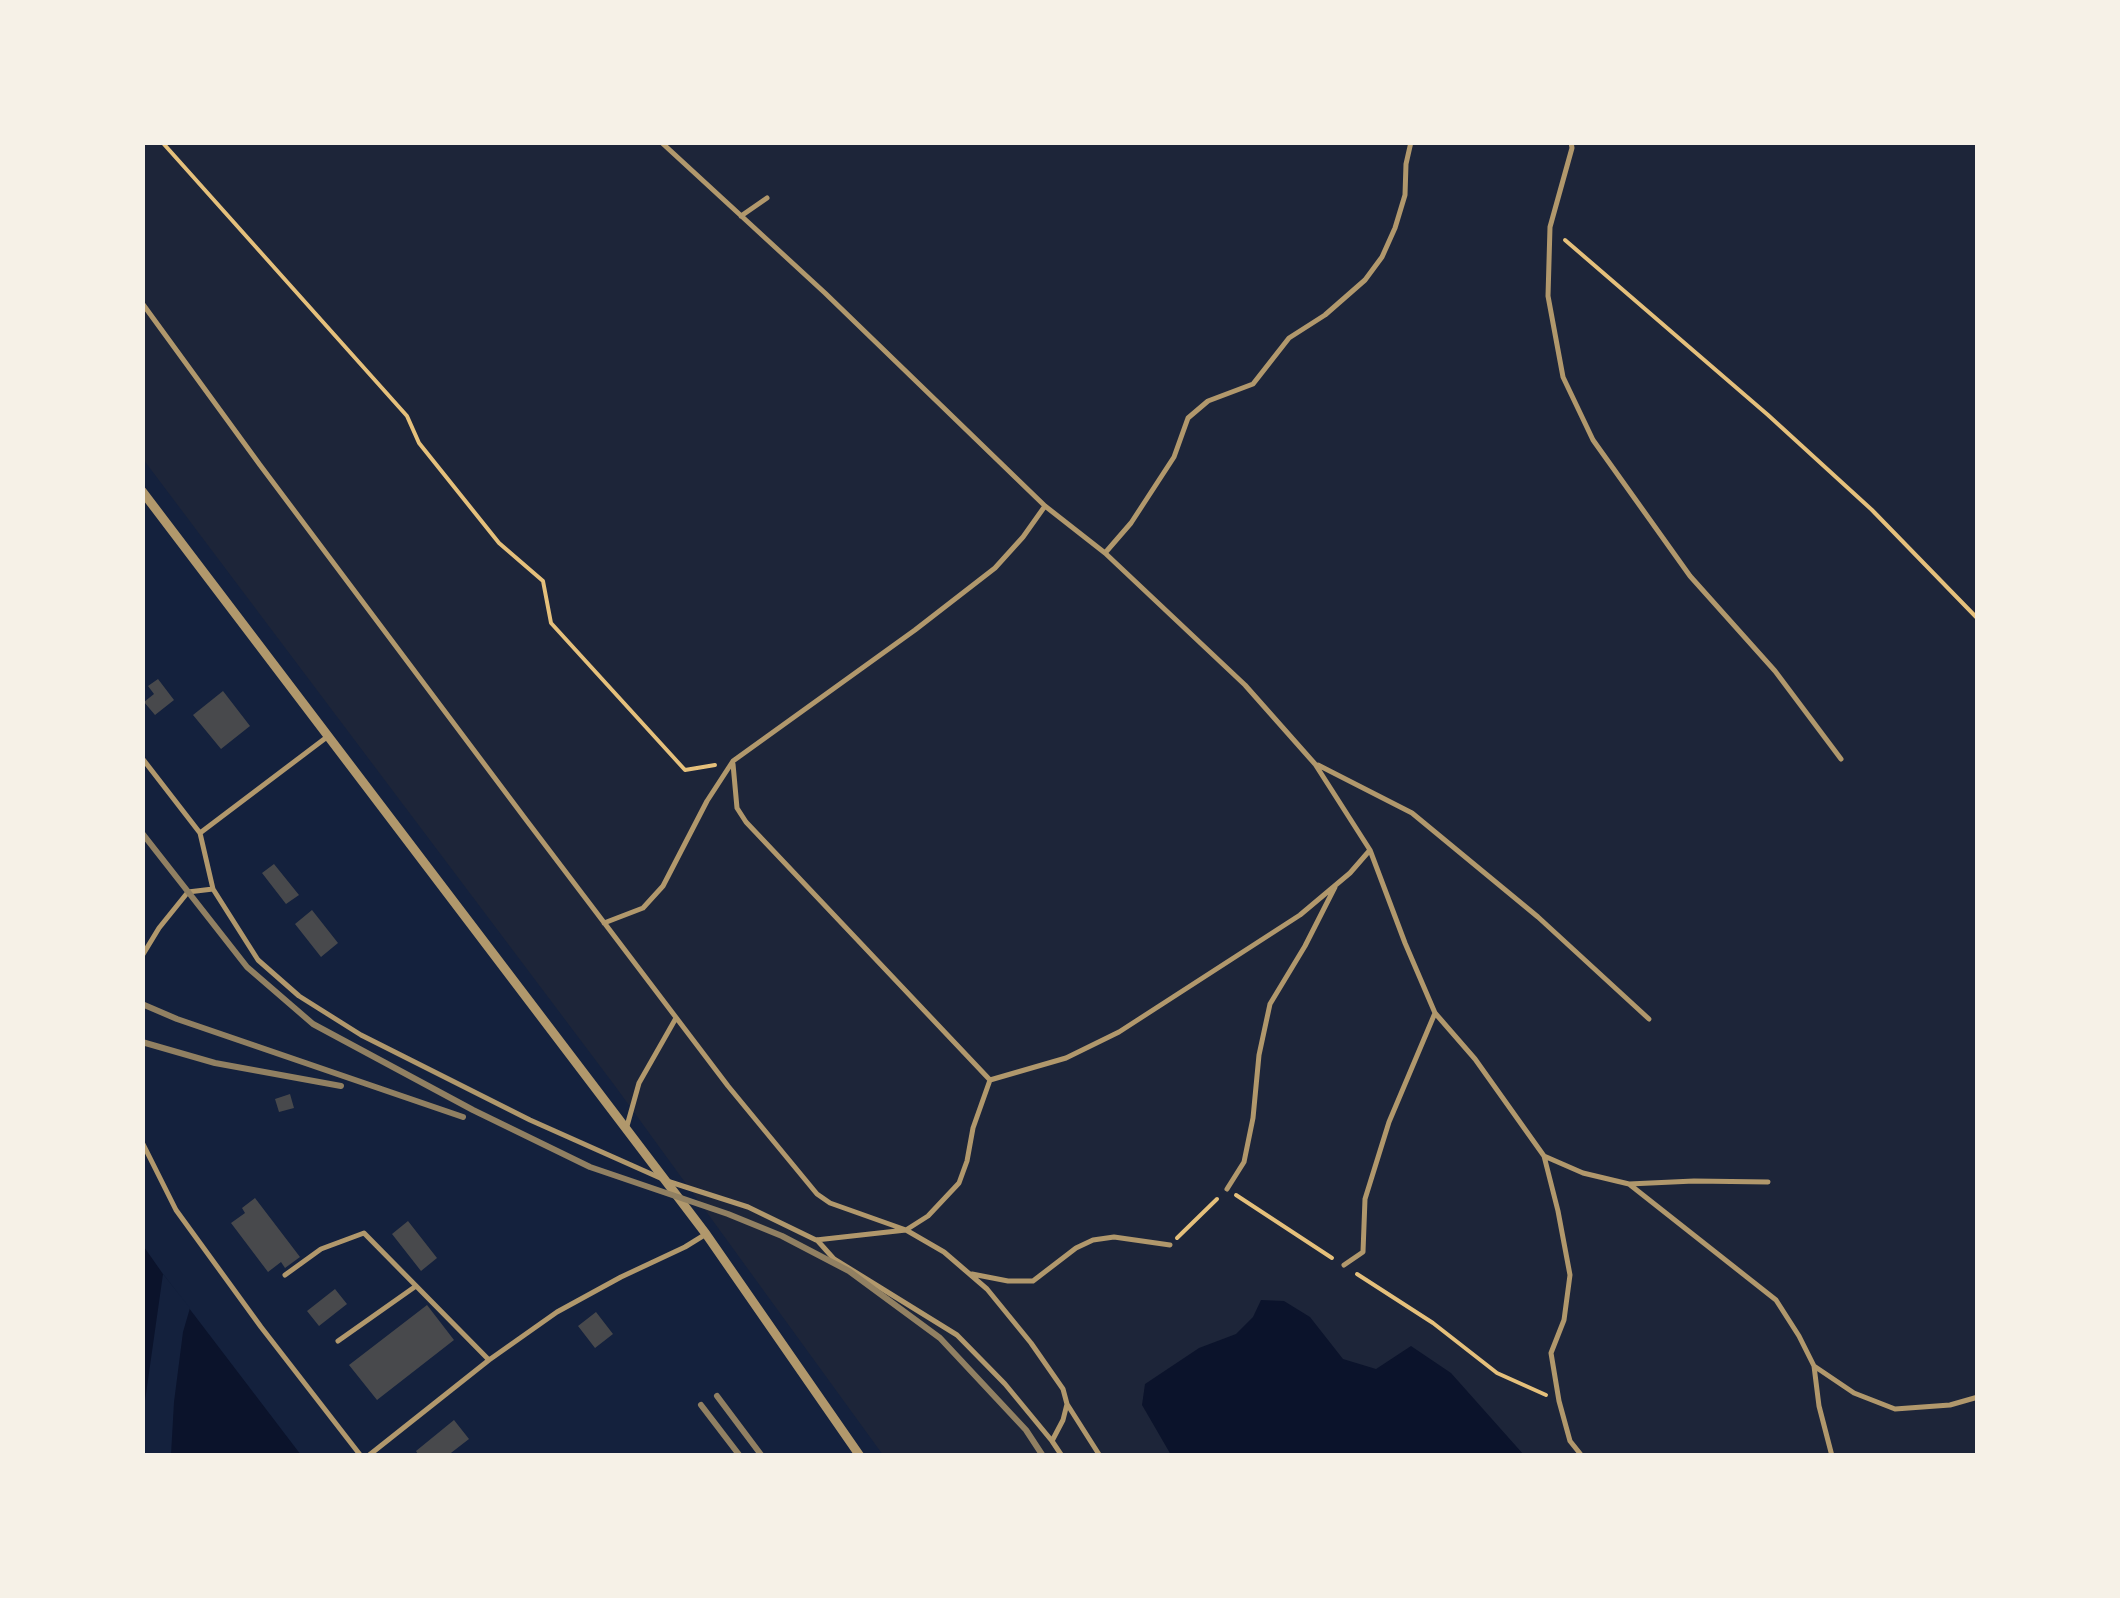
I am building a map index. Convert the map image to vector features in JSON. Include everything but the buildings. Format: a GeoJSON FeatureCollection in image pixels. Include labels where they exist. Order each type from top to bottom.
{"type":"FeatureCollection","features":[{"type":"Feature","properties":{"kind":"street"},"geometry":{"type":"LineString","coordinates":[[142,492],[706,1234],[860,1456]]}},
{"type":"Feature","properties":{"kind":"lane"},"geometry":{"type":"LineString","coordinates":[[661,142],[825,293],[1045,506],[1105,553],[1245,685],[1315,764],[1370,850],[1434,1013],[1475,1059],[1544,1156],[1570,1275],[1564,1320],[1551,1353],[1558,1401],[1570,1441],[1582,1456]]}},
{"type":"Feature","properties":{"kind":"lane"},"geometry":{"type":"LineString","coordinates":[[1105,553],[1131,523],[1174,456],[1188,418],[1208,401],[1254,384],[1288,338],[1325,315],[1366,280],[1395,228],[1412,142]]}},
{"type":"Feature","properties":{"kind":"lane"},"geometry":{"type":"LineString","coordinates":[[1570,142],[1572,148],[1550,227],[1548,296],[1563,378],[1593,440],[1690,576],[1775,671],[1841,758]]}},
{"type":"Feature","properties":{"kind":"lane"},"geometry":{"type":"LineString","coordinates":[[740,216],[767,198]]}},
{"type":"Feature","properties":{"kind":"lane"},"geometry":{"type":"LineString","coordinates":[[142,303],[728,1086],[818,1194],[830,1203],[906,1230],[944,1252],[987,1289],[1063,1389],[1067,1404],[1100,1456]]}},
{"type":"Feature","properties":{"kind":"lane"},"geometry":{"type":"LineString","coordinates":[[604,923],[643,908],[663,886],[707,801],[733,761],[995,568],[1045,506]]}},
{"type":"Feature","properties":{"kind":"lane"},"geometry":{"type":"LineString","coordinates":[[200,834],[327,737]]}},
{"type":"Feature","properties":{"kind":"lane"},"geometry":{"type":"LineString","coordinates":[[142,758],[200,834],[213,889],[258,960],[299,996],[361,1035],[530,1120],[667,1182],[748,1207],[816,1240],[834,1259],[956,1334],[1006,1384],[1062,1456]]}},
{"type":"Feature","properties":{"kind":"lane"},"geometry":{"type":"LineString","coordinates":[[733,761],[737,808],[746,822],[990,1080]]}},
{"type":"Feature","properties":{"kind":"lane"},"geometry":{"type":"LineString","coordinates":[[1315,764],[1412,813],[1538,918],[1649,1018]]}},
{"type":"Feature","properties":{"kind":"lane"},"geometry":{"type":"LineString","coordinates":[[990,1080],[1066,1058],[1119,1032],[1300,915],[1370,850]]}},
{"type":"Feature","properties":{"kind":"lane"},"geometry":{"type":"LineString","coordinates":[[1227,1190],[1244,1162],[1270,1004],[1336,884]]}},
{"type":"Feature","properties":{"kind":"lane"},"geometry":{"type":"LineString","coordinates":[[142,956],[188,892],[213,889]]}},
{"type":"Feature","properties":{"kind":"lane"},"geometry":{"type":"LineString","coordinates":[[1344,1265],[1363,1252],[1365,1199],[1389,1122],[1434,1013]]}},
{"type":"Feature","properties":{"kind":"lane"},"geometry":{"type":"LineString","coordinates":[[626,1128],[639,1084],[676,1017]]}},
{"type":"Feature","properties":{"kind":"lane"},"geometry":{"type":"LineString","coordinates":[[816,1240],[906,1230],[928,1216],[959,1182],[990,1080]]}},
{"type":"Feature","properties":{"kind":"lane"},"geometry":{"type":"LineString","coordinates":[[142,1142],[176,1210],[261,1327],[364,1456],[556,1312],[706,1234]]}},
{"type":"Feature","properties":{"kind":"lane"},"geometry":{"type":"LineString","coordinates":[[1544,1156],[1583,1173],[1629,1184],[1768,1182]]}},
{"type":"Feature","properties":{"kind":"lane"},"geometry":{"type":"LineString","coordinates":[[1629,1184],[1776,1300],[1814,1366],[1832,1456]]}},
{"type":"Feature","properties":{"kind":"lane"},"geometry":{"type":"LineString","coordinates":[[284,1275],[321,1250],[364,1234],[489,1360]]}},
{"type":"Feature","properties":{"kind":"lane"},"geometry":{"type":"LineString","coordinates":[[969,1274],[1008,1282],[1033,1281],[1093,1240],[1114,1237],[1170,1244]]}},
{"type":"Feature","properties":{"kind":"lane"},"geometry":{"type":"LineString","coordinates":[[338,1341],[416,1286]]}},
{"type":"Feature","properties":{"kind":"lane"},"geometry":{"type":"LineString","coordinates":[[1814,1366],[1854,1393],[1895,1408],[1950,1405],[1978,1398]]}},
{"type":"Feature","properties":{"kind":"lane"},"geometry":{"type":"LineString","coordinates":[[1052,1441],[1067,1404]]}},
{"type":"Feature","properties":{"kind":"path"},"geometry":{"type":"LineString","coordinates":[[164,143],[408,416],[419,444],[498,543],[543,581],[552,623],[685,770],[733,761]]}},
{"type":"Feature","properties":{"kind":"path"},"geometry":{"type":"LineString","coordinates":[[1550,227],[1859,498],[1978,619]]}},
{"type":"Feature","properties":{"kind":"path"},"geometry":{"type":"LineString","coordinates":[[1170,1244],[1227,1190],[1433,1323],[1497,1373],[1558,1401]]}},
{"type":"Feature","properties":{"kind":"shaded area"},"geometry":{"type":"Polygon","coordinates":[[[143,143],[1977,143],[1977,1455],[883,1455],[615,1086],[143,459],[143,143]]]}},
{"type":"Feature","properties":{"kind":"shaded area"},"geometry":{"type":"Polygon","coordinates":[[[142,1244],[163,1274],[301,1455],[143,1455],[142,1244]]]}},
{"type":"Feature","properties":{"kind":"shaded area"},"geometry":{"type":"Polygon","coordinates":[[[1261,1300],[1284,1301],[1310,1317],[1343,1359],[1376,1369],[1411,1346],[1451,1373],[1524,1455],[1171,1455],[1142,1405],[1145,1384],[1199,1348],[1236,1334],[1253,1317],[1261,1300]]]}},
{"type":"Feature","properties":{"kind":"pier"},"geometry":{"type":"Polygon","coordinates":[[[163,1274],[190,1308],[183,1332],[171,1455],[143,1455],[143,1415],[163,1274]]]}},
{"type":"Feature","properties":{"kind":"railway"},"geometry":{"type":"LineString","coordinates":[[142,833],[247,967],[313,1024],[473,1110],[590,1167],[728,1214],[782,1236],[849,1271],[940,1338],[1026,1430],[1043,1456]]}},
{"type":"Feature","properties":{"kind":"railway"},"geometry":{"type":"LineString","coordinates":[[142,1004],[463,1117]]}},
{"type":"Feature","properties":{"kind":"railway"},"geometry":{"type":"LineString","coordinates":[[142,1042],[215,1063],[341,1086]]}},
{"type":"Feature","properties":{"kind":"railway"},"geometry":{"type":"LineString","coordinates":[[717,1396],[762,1456]]}},
{"type":"Feature","properties":{"kind":"railway"},"geometry":{"type":"LineString","coordinates":[[701,1405],[740,1456]]}}]}
